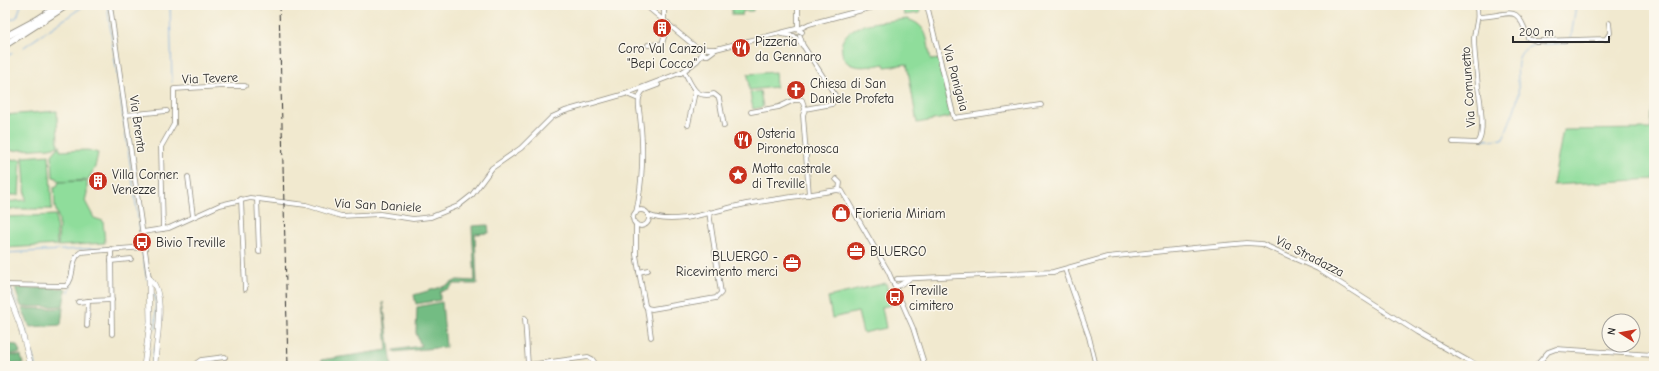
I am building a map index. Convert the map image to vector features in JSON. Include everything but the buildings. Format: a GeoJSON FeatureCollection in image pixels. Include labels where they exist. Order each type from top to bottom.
{"type":"FeatureCollection","features":[{"type":"Feature","properties":{"kind":"highway"},"geometry":{"type":"LineString","coordinates":[[5,37],[37,20],[60,5]]}},
{"type":"Feature","properties":{"kind":"highway"},"geometry":{"type":"LineString","coordinates":[[5,45],[68,5]]}},
{"type":"Feature","properties":{"kind":"main road","name":"Via Brenta"},"geometry":{"type":"LineString","coordinates":[[144,366],[150,322],[149,278]]}},
{"type":"Feature","properties":{"kind":"main road"},"geometry":{"type":"LineString","coordinates":[[149,278],[154,286],[159,308],[155,366]]}},
{"type":"Feature","properties":{"kind":"main road"},"geometry":{"type":"LineString","coordinates":[[5,285],[20,324],[31,366]]}},
{"type":"Feature","properties":{"kind":"street","name":"Via Brenta"},"geometry":{"type":"LineString","coordinates":[[110,5],[149,278]]}},
{"type":"Feature","properties":{"kind":"street"},"geometry":{"type":"LineString","coordinates":[[645,5],[697,47],[706,52],[779,34],[799,31],[816,23],[881,5]]}},
{"type":"Feature","properties":{"kind":"street"},"geometry":{"type":"LineString","coordinates":[[648,45],[662,44],[666,22],[664,5]]}},
{"type":"Feature","properties":{"kind":"street"},"geometry":{"type":"LineString","coordinates":[[798,5],[799,31],[804,47]]}},
{"type":"Feature","properties":{"kind":"street","name":"Via Panigaia"},"geometry":{"type":"LineString","coordinates":[[927,5],[954,118],[1041,105]]}},
{"type":"Feature","properties":{"kind":"street","name":"Via Comunetto"},"geometry":{"type":"LineString","coordinates":[[1453,142],[1477,143],[1480,140],[1482,115],[1474,46],[1475,26],[1478,17],[1476,5]]}},
{"type":"Feature","properties":{"kind":"street"},"geometry":{"type":"LineString","coordinates":[[1478,17],[1510,13],[1517,15],[1522,20],[1528,38],[1536,41],[1606,39],[1610,33],[1609,23]]}},
{"type":"Feature","properties":{"kind":"street"},"geometry":{"type":"LineString","coordinates":[[794,36],[799,31]]}},
{"type":"Feature","properties":{"kind":"street"},"geometry":{"type":"LineString","coordinates":[[794,36],[799,31]]}},
{"type":"Feature","properties":{"kind":"street"},"geometry":{"type":"LineString","coordinates":[[779,34],[794,36],[804,47],[835,95],[832,104],[805,109]]}},
{"type":"Feature","properties":{"kind":"street","name":"Via San Daniele"},"geometry":{"type":"LineString","coordinates":[[636,95],[644,90],[676,78],[706,52]]}},
{"type":"Feature","properties":{"kind":"street"},"geometry":{"type":"LineString","coordinates":[[683,71],[695,92],[705,96],[714,94],[719,98],[724,126]]}},
{"type":"Feature","properties":{"kind":"street","name":"Via San Daniele"},"geometry":{"type":"LineString","coordinates":[[257,198],[306,205],[341,216],[380,214],[413,219],[431,217],[458,206],[472,195],[492,168],[521,148],[547,120],[560,112],[627,94],[683,71]]}},
{"type":"Feature","properties":{"kind":"street","name":"Via Tevere"},"geometry":{"type":"LineString","coordinates":[[163,229],[161,147],[174,124],[174,90],[223,86],[245,86]]}},
{"type":"Feature","properties":{"kind":"street"},"geometry":{"type":"LineString","coordinates":[[627,94],[636,95],[647,86]]}},
{"type":"Feature","properties":{"kind":"street"},"geometry":{"type":"LineString","coordinates":[[688,125],[695,92]]}},
{"type":"Feature","properties":{"kind":"street"},"geometry":{"type":"LineString","coordinates":[[636,95],[639,105],[644,153],[639,199],[633,219],[636,224],[636,255],[647,308],[651,337]]}},
{"type":"Feature","properties":{"kind":"street"},"geometry":{"type":"LineString","coordinates":[[751,112],[779,106],[794,100],[802,100],[805,109],[803,114],[809,195]]}},
{"type":"Feature","properties":{"kind":"street"},"geometry":{"type":"LineString","coordinates":[[125,115],[167,111]]}},
{"type":"Feature","properties":{"kind":"street"},"geometry":{"type":"LineString","coordinates":[[188,177],[193,216]]}},
{"type":"Feature","properties":{"kind":"street"},"geometry":{"type":"LineString","coordinates":[[836,179],[840,183],[841,191],[888,271],[925,366]]}},
{"type":"Feature","properties":{"kind":"street"},"geometry":{"type":"LineString","coordinates":[[637,236],[642,226],[658,219],[682,218],[809,195],[841,191]]}},
{"type":"Feature","properties":{"kind":"street"},"geometry":{"type":"LineString","coordinates":[[143,232],[163,229],[193,216],[241,199],[257,198],[259,252]]}},
{"type":"Feature","properties":{"kind":"street"},"geometry":{"type":"LineString","coordinates":[[241,199],[245,289]]}},
{"type":"Feature","properties":{"kind":"street"},"geometry":{"type":"LineString","coordinates":[[639,199],[643,211],[658,219]]}},
{"type":"Feature","properties":{"kind":"street"},"geometry":{"type":"LineString","coordinates":[[636,213],[643,211]]}},
{"type":"Feature","properties":{"kind":"street"},"geometry":{"type":"LineString","coordinates":[[647,308],[652,309],[716,298],[719,295],[721,290],[709,212]]}},
{"type":"Feature","properties":{"kind":"street"},"geometry":{"type":"LineString","coordinates":[[647,223],[648,215]]}},
{"type":"Feature","properties":{"kind":"street"},"geometry":{"type":"LineString","coordinates":[[636,224],[642,226]]}},
{"type":"Feature","properties":{"kind":"street","name":"Via Stradazza"},"geometry":{"type":"LineString","coordinates":[[898,279],[1053,272],[1107,257],[1203,246],[1246,243],[1262,244],[1318,269],[1417,332],[1477,366]]}},
{"type":"Feature","properties":{"kind":"street"},"geometry":{"type":"LineString","coordinates":[[5,285],[66,286],[70,281],[74,259],[79,253],[86,251],[145,246]]}},
{"type":"Feature","properties":{"kind":"street"},"geometry":{"type":"LineString","coordinates":[[111,250],[112,334]]}},
{"type":"Feature","properties":{"kind":"street"},"geometry":{"type":"LineString","coordinates":[[111,261],[131,259]]}},
{"type":"Feature","properties":{"kind":"street"},"geometry":{"type":"LineString","coordinates":[[1065,269],[1089,337],[1096,366]]}},
{"type":"Feature","properties":{"kind":"street"},"geometry":{"type":"LineString","coordinates":[[639,272],[648,270]]}},
{"type":"Feature","properties":{"kind":"street"},"geometry":{"type":"LineString","coordinates":[[888,271],[901,281],[900,299]]}},
{"type":"Feature","properties":{"kind":"street"},"geometry":{"type":"LineString","coordinates":[[894,284],[898,279]]}},
{"type":"Feature","properties":{"kind":"street"},"geometry":{"type":"LineString","coordinates":[[894,284],[900,285],[908,279]]}},
{"type":"Feature","properties":{"kind":"street"},"geometry":{"type":"LineString","coordinates":[[78,302],[112,300]]}},
{"type":"Feature","properties":{"kind":"street"},"geometry":{"type":"LineString","coordinates":[[87,326],[88,301]]}},
{"type":"Feature","properties":{"kind":"street"},"geometry":{"type":"LineString","coordinates":[[524,318],[528,365],[588,357],[592,359],[597,366]]}},
{"type":"Feature","properties":{"kind":"street"},"geometry":{"type":"LineString","coordinates":[[1536,366],[1548,352],[1556,349],[1654,355]]}},
{"type":"Feature","properties":{"kind":"street"},"geometry":{"type":"LineString","coordinates":[[188,366],[194,365],[201,360],[225,357]]}},
{"type":"Feature","properties":{"kind":"green space"},"geometry":{"type":"Polygon","coordinates":[[[732,5],[753,5],[753,11],[743,11],[742,15],[732,15],[732,5]]]}},
{"type":"Feature","properties":{"kind":"green space"},"geometry":{"type":"Polygon","coordinates":[[[902,5],[919,5],[920,13],[904,15],[902,5]]]}},
{"type":"Feature","properties":{"kind":"green space"},"geometry":{"type":"Polygon","coordinates":[[[907,19],[919,25],[926,35],[931,60],[939,59],[951,110],[950,117],[917,123],[907,64],[885,67],[884,64],[861,67],[854,66],[844,59],[842,42],[853,30],[870,23],[907,19]]]}},
{"type":"Feature","properties":{"kind":"green space"},"geometry":{"type":"Polygon","coordinates":[[[775,72],[776,87],[749,90],[748,74],[775,72]]]}},
{"type":"Feature","properties":{"kind":"green space"},"geometry":{"type":"Polygon","coordinates":[[[760,91],[763,107],[753,109],[750,93],[760,91]]]}},
{"type":"Feature","properties":{"kind":"green space"},"geometry":{"type":"Polygon","coordinates":[[[1652,108],[1654,108],[1654,179],[1553,185],[1563,130],[1651,129],[1652,108]]]}},
{"type":"Feature","properties":{"kind":"green space"},"geometry":{"type":"Polygon","coordinates":[[[57,111],[58,146],[5,151],[5,115],[57,111]]]}},
{"type":"Feature","properties":{"kind":"green space"},"geometry":{"type":"Polygon","coordinates":[[[60,145],[60,151],[88,150],[98,153],[95,167],[88,180],[59,182],[57,178],[53,177],[52,155],[60,145]]]}},
{"type":"Feature","properties":{"kind":"green space"},"geometry":{"type":"Polygon","coordinates":[[[49,155],[52,209],[5,209],[5,202],[26,200],[23,157],[49,155]]]}},
{"type":"Feature","properties":{"kind":"green space"},"geometry":{"type":"Polygon","coordinates":[[[21,159],[19,195],[5,195],[5,160],[21,159]]]}},
{"type":"Feature","properties":{"kind":"green space"},"geometry":{"type":"Polygon","coordinates":[[[87,181],[85,201],[94,218],[103,221],[105,243],[58,246],[59,220],[55,207],[54,187],[57,186],[59,182],[87,181]]]}},
{"type":"Feature","properties":{"kind":"green space"},"geometry":{"type":"Polygon","coordinates":[[[56,215],[57,245],[5,248],[5,217],[56,215]]]}},
{"type":"Feature","properties":{"kind":"green space"},"geometry":{"type":"Polygon","coordinates":[[[488,225],[489,233],[475,234],[477,284],[453,284],[450,288],[440,292],[440,300],[416,304],[414,295],[445,286],[457,280],[475,281],[472,226],[488,225]]]}},
{"type":"Feature","properties":{"kind":"green space"},"geometry":{"type":"Polygon","coordinates":[[[886,283],[891,305],[882,307],[886,328],[863,333],[858,312],[832,318],[828,297],[886,283]]]}},
{"type":"Feature","properties":{"kind":"green space"},"geometry":{"type":"Polygon","coordinates":[[[15,288],[65,288],[63,306],[21,306],[15,288]]]}},
{"type":"Feature","properties":{"kind":"green space"},"geometry":{"type":"Polygon","coordinates":[[[383,302],[392,366],[322,366],[321,360],[387,350],[383,302]]]}},
{"type":"Feature","properties":{"kind":"green space"},"geometry":{"type":"Polygon","coordinates":[[[442,302],[446,347],[394,352],[394,350],[421,346],[416,333],[417,307],[442,302]]]}},
{"type":"Feature","properties":{"kind":"green space"},"geometry":{"type":"Polygon","coordinates":[[[63,308],[61,325],[30,327],[22,309],[63,308]]]}},
{"type":"Feature","properties":{"kind":"green space"},"geometry":{"type":"Polygon","coordinates":[[[5,344],[17,345],[20,353],[5,354],[5,344]]]}},
{"type":"Feature","properties":{"kind":"green space"},"geometry":{"type":"Polygon","coordinates":[[[5,355],[21,356],[23,364],[5,363],[5,355]]]}},
{"type":"Feature","properties":{"kind":"waterway"},"geometry":{"type":"LineString","coordinates":[[5,22],[17,17],[21,5]]}},
{"type":"Feature","properties":{"kind":"waterway"},"geometry":{"type":"LineString","coordinates":[[24,47],[85,5]]}},
{"type":"Feature","properties":{"kind":"waterway"},"geometry":{"type":"LineString","coordinates":[[107,5],[140,231]]}},
{"type":"Feature","properties":{"kind":"waterway"},"geometry":{"type":"LineString","coordinates":[[170,5],[172,82]]}},
{"type":"Feature","properties":{"kind":"waterway"},"geometry":{"type":"LineString","coordinates":[[1571,38],[1576,5]]}},
{"type":"Feature","properties":{"kind":"waterway"},"geometry":{"type":"LineString","coordinates":[[1483,140],[1503,139],[1517,100],[1518,61],[1523,51],[1534,45],[1563,44],[1571,41]]}},
{"type":"Feature","properties":{"kind":"waterway"},"geometry":{"type":"LineString","coordinates":[[5,57],[13,53]]}},
{"type":"Feature","properties":{"kind":"waterway"},"geometry":{"type":"LineString","coordinates":[[5,253],[124,247]]}},
{"type":"Feature","properties":{"kind":"waterway"},"geometry":{"type":"LineString","coordinates":[[142,249],[147,279]]}},
{"type":"Feature","properties":{"kind":"waterway"},"geometry":{"type":"LineString","coordinates":[[5,274],[9,283]]}},
{"type":"Feature","properties":{"kind":"waterway"},"geometry":{"type":"LineString","coordinates":[[69,292],[73,279]]}},
{"type":"Feature","properties":{"kind":"waterway"},"geometry":{"type":"LineString","coordinates":[[10,287],[25,328]]}},
{"type":"Feature","properties":{"kind":"waterway"},"geometry":{"type":"LineString","coordinates":[[153,293],[156,299],[156,329]]}},
{"type":"Feature","properties":{"kind":"waterway"},"geometry":{"type":"LineString","coordinates":[[26,330],[35,366]]}},
{"type":"Feature","properties":{"kind":"waterway"},"geometry":{"type":"LineString","coordinates":[[152,366],[154,348]]}},
{"type":"Feature","properties":{"kind":"waterway"},"geometry":{"type":"LineString","coordinates":[[1473,361],[1482,366]]}},
{"type":"Feature","properties":{"kind":"railway"},"geometry":{"type":"LineString","coordinates":[[279,5],[288,366]]}},
{"type":"Feature","properties":{"kind":"place","name":"Coro Val Canzoi \"Bepi Cocco\""},"geometry":{"type":"Point","coordinates":[662,28]}},
{"type":"Feature","properties":{"kind":"place","name":"Pizzeria da Gennaro"},"geometry":{"type":"Point","coordinates":[741,48]}},
{"type":"Feature","properties":{"kind":"place","name":"Chiesa di San Daniele Profeta"},"geometry":{"type":"Point","coordinates":[796,90]}},
{"type":"Feature","properties":{"kind":"place","name":"Osteria Pironetomosca"},"geometry":{"type":"Point","coordinates":[743,140]}},
{"type":"Feature","properties":{"kind":"place","name":"Motta castrale di Treville"},"geometry":{"type":"Point","coordinates":[738,175]}},
{"type":"Feature","properties":{"kind":"place","name":"Villa Corner. Venezze"},"geometry":{"type":"Point","coordinates":[98,181]}},
{"type":"Feature","properties":{"kind":"place","name":"Fiorieria Miriam"},"geometry":{"type":"Point","coordinates":[841,213]}},
{"type":"Feature","properties":{"kind":"place","name":"Bivio Treville"},"geometry":{"type":"Point","coordinates":[142,242]}},
{"type":"Feature","properties":{"kind":"place","name":"BLUERGO"},"geometry":{"type":"Point","coordinates":[856,251]}},
{"type":"Feature","properties":{"kind":"place","name":"BLUERGO - Ricevimento merci"},"geometry":{"type":"Point","coordinates":[792,263]}},
{"type":"Feature","properties":{"kind":"place","name":"Treville cimitero"},"geometry":{"type":"Point","coordinates":[895,297]}}]}
